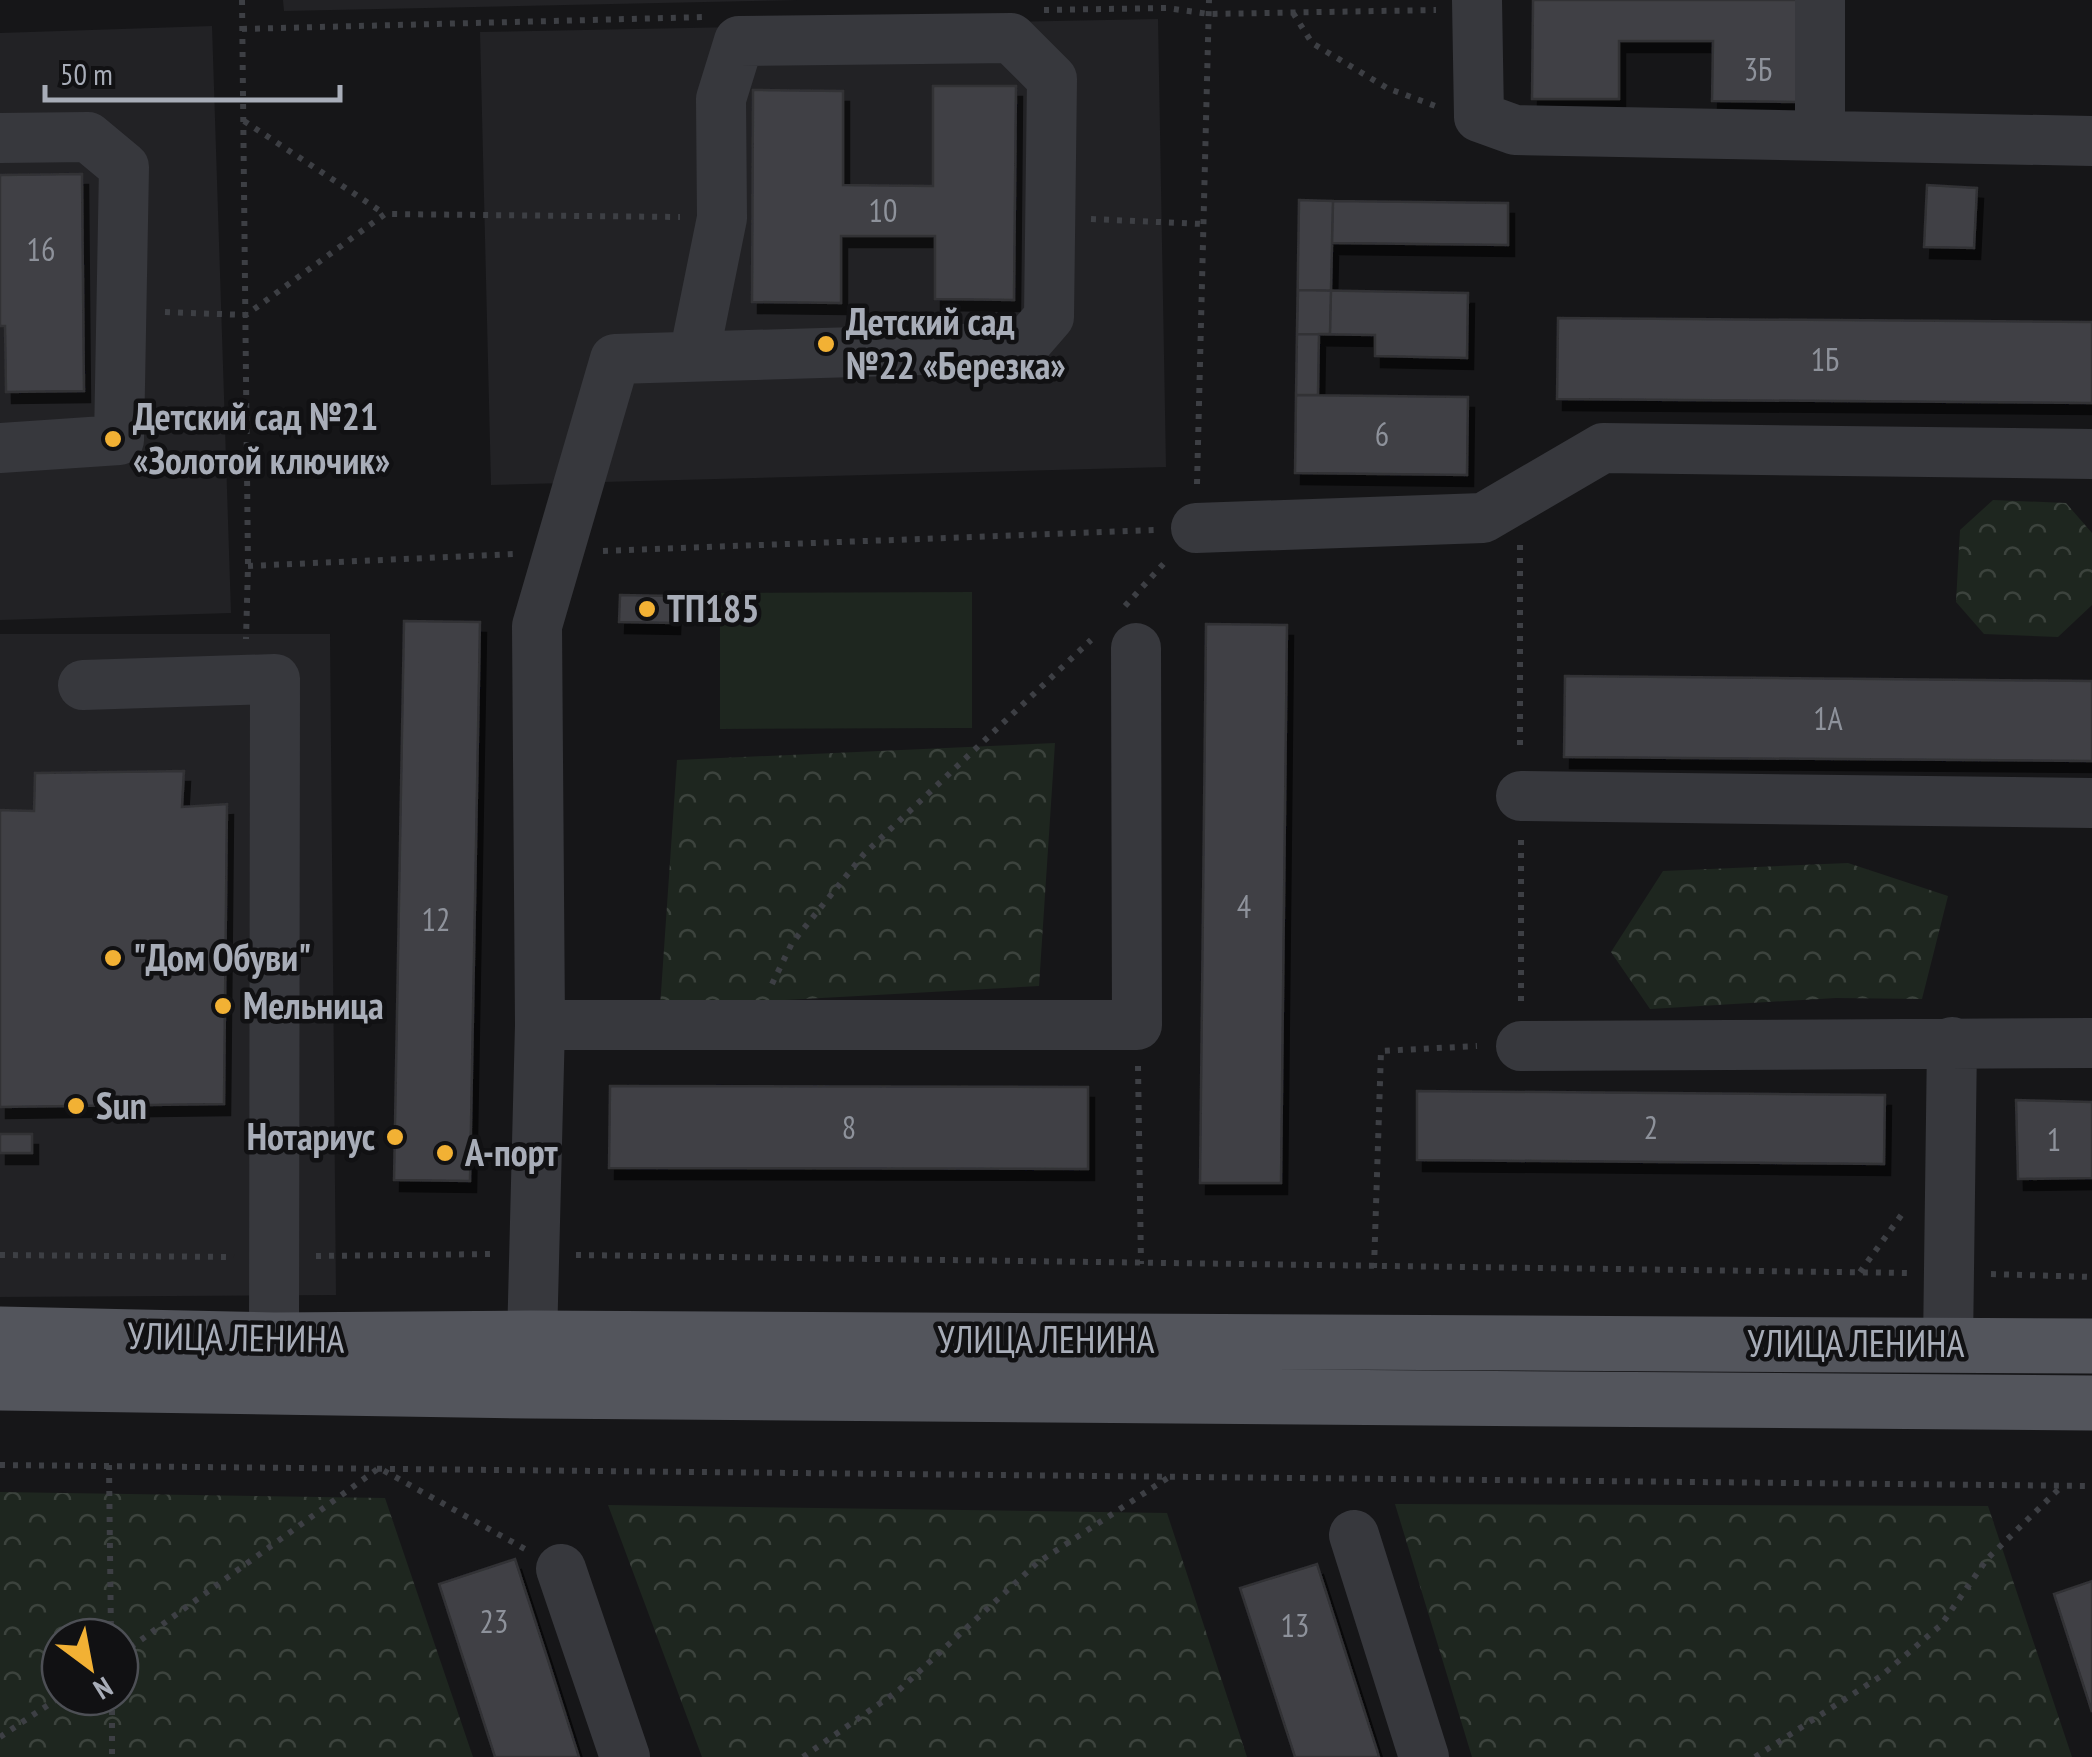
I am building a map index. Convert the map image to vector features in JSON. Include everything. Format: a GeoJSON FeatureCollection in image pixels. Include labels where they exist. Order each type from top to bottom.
{"type":"FeatureCollection","features":[{"type":"Feature","properties":{"kind":"main road","name":"УЛИЦА ЛЕНИНА"},"geometry":{"type":"LineString","coordinates":[[0,1334],[274,1340],[2092,1346]]}},
{"type":"Feature","properties":{"kind":"main road","name":"УЛИЦА ЛЕНИНА"},"geometry":{"type":"LineString","coordinates":[[0,1383],[2092,1403]]}},
{"type":"Feature","properties":{"kind":"lane"},"geometry":{"type":"LineString","coordinates":[[1477,0],[1479,116],[1514,130],[2092,141]]}},
{"type":"Feature","properties":{"kind":"lane"},"geometry":{"type":"LineString","coordinates":[[1820,0],[1820,136]]}},
{"type":"Feature","properties":{"kind":"lane"},"geometry":{"type":"LineString","coordinates":[[531,1391],[540,1025],[536,626],[615,359],[1023,347],[1049,317],[1052,80],[1010,38],[739,40],[721,99],[722,218],[694,356]]}},
{"type":"Feature","properties":{"kind":"lane"},"geometry":{"type":"LineString","coordinates":[[0,138],[88,137],[124,167],[119,440],[0,448]]}},
{"type":"Feature","properties":{"kind":"lane"},"geometry":{"type":"LineString","coordinates":[[1196,528],[1484,518],[1604,448],[2092,454]]}},
{"type":"Feature","properties":{"kind":"lane"},"geometry":{"type":"LineString","coordinates":[[540,1025],[1137,1025],[1118,631]]}},
{"type":"Feature","properties":{"kind":"lane"},"geometry":{"type":"LineString","coordinates":[[83,686],[275,679],[274,1340]]}},
{"type":"Feature","properties":{"kind":"lane"},"geometry":{"type":"LineString","coordinates":[[1520,796],[2092,803]]}},
{"type":"Feature","properties":{"kind":"lane"},"geometry":{"type":"LineString","coordinates":[[1948,1345],[1952,1042]]}},
{"type":"Feature","properties":{"kind":"lane"},"geometry":{"type":"LineString","coordinates":[[1521,1046],[2092,1043]]}},
{"type":"Feature","properties":{"kind":"lane"},"geometry":{"type":"LineString","coordinates":[[1354,1535],[1424,1757]]}},
{"type":"Feature","properties":{"kind":"lane"},"geometry":{"type":"LineString","coordinates":[[560,1569],[625,1757]]}},
{"type":"Feature","properties":{"kind":"path"},"geometry":{"type":"LineString","coordinates":[[242,0],[248,566],[244,680]]}},
{"type":"Feature","properties":{"kind":"path"},"geometry":{"type":"LineString","coordinates":[[752,1025],[792,944],[864,854],[1118,631],[1196,528],[1209,0]]}},
{"type":"Feature","properties":{"kind":"path"},"geometry":{"type":"LineString","coordinates":[[1292,12],[1312,43],[1386,88],[1446,110],[1479,116]]}},
{"type":"Feature","properties":{"kind":"path"},"geometry":{"type":"LineString","coordinates":[[243,120],[385,214],[722,218]]}},
{"type":"Feature","properties":{"kind":"path"},"geometry":{"type":"LineString","coordinates":[[124,310],[246,315],[385,214]]}},
{"type":"Feature","properties":{"kind":"path"},"geometry":{"type":"LineString","coordinates":[[1050,218],[1204,224]]}},
{"type":"Feature","properties":{"kind":"path"},"geometry":{"type":"LineString","coordinates":[[248,566],[1196,528]]}},
{"type":"Feature","properties":{"kind":"path"},"geometry":{"type":"LineString","coordinates":[[1137,1025],[1141,1264]]}},
{"type":"Feature","properties":{"kind":"path"},"geometry":{"type":"LineString","coordinates":[[1374,1268],[1381,1050],[1521,1046]]}},
{"type":"Feature","properties":{"kind":"path"},"geometry":{"type":"LineString","coordinates":[[0,1254],[533,1254],[2092,1277]]}},
{"type":"Feature","properties":{"kind":"path"},"geometry":{"type":"LineString","coordinates":[[0,1465],[2092,1486]]}},
{"type":"Feature","properties":{"kind":"path"},"geometry":{"type":"LineString","coordinates":[[109,1465],[111,1617]]}},
{"type":"Feature","properties":{"kind":"path"},"geometry":{"type":"LineString","coordinates":[[379,1468],[560,1569]]}},
{"type":"Feature","properties":{"kind":"path"},"geometry":{"type":"LineString","coordinates":[[140,1641],[379,1468]]}},
{"type":"Feature","properties":{"kind":"path"},"geometry":{"type":"LineString","coordinates":[[803,1757],[898,1690],[1037,1563],[1170,1476]]}},
{"type":"Feature","properties":{"kind":"path"},"geometry":{"type":"LineString","coordinates":[[1756,1757],[1881,1676],[1942,1625],[1987,1559],[2062,1485]]}},
{"type":"Feature","properties":{"kind":"path"},"geometry":{"type":"LineString","coordinates":[[0,1737],[40,1710]]}},
{"type":"Feature","properties":{"kind":"path"},"geometry":{"type":"LineString","coordinates":[[112,1717],[112,1757]]}},
{"type":"Feature","properties":{"kind":"shaded area"},"geometry":{"type":"Polygon","coordinates":[[[283,0],[799,0],[284,11],[283,0]]]}},
{"type":"Feature","properties":{"kind":"shaded area","name":"Детский сад №22 «Березка»"},"geometry":{"type":"Polygon","coordinates":[[[1158,19],[1166,467],[491,485],[480,32],[1158,19]]]}},
{"type":"Feature","properties":{"kind":"shaded area","name":"Детский сад №21 «Золотой ключик»"},"geometry":{"type":"Polygon","coordinates":[[[212,26],[231,613],[0,620],[0,33],[212,26]]]}},
{"type":"Feature","properties":{"kind":"shaded area"},"geometry":{"type":"Polygon","coordinates":[[[0,634],[330,634],[336,1295],[0,1297],[0,634]]]}},
{"type":"Feature","properties":{"kind":"green space"},"geometry":{"type":"Polygon","coordinates":[[[1993,500],[2066,503],[2092,533],[2092,605],[2058,637],[1984,634],[1956,602],[1960,530],[1993,500]]]}},
{"type":"Feature","properties":{"kind":"green space"},"geometry":{"type":"Polygon","coordinates":[[[972,592],[972,728],[720,729],[720,593],[972,592]]]}},
{"type":"Feature","properties":{"kind":"green space"},"geometry":{"type":"Polygon","coordinates":[[[1055,743],[1039,986],[660,1007],[677,760],[1055,743]]]}},
{"type":"Feature","properties":{"kind":"green space"},"geometry":{"type":"Polygon","coordinates":[[[1848,863],[1948,896],[1922,999],[1836,998],[1650,1009],[1611,952],[1663,871],[1848,863]]]}},
{"type":"Feature","properties":{"kind":"green space"},"geometry":{"type":"Polygon","coordinates":[[[0,1492],[385,1498],[473,1757],[0,1757],[0,1492]]]}},
{"type":"Feature","properties":{"kind":"green space"},"geometry":{"type":"Polygon","coordinates":[[[1395,1504],[1988,1506],[2072,1757],[1472,1757],[1395,1504]]]}},
{"type":"Feature","properties":{"kind":"green space"},"geometry":{"type":"Polygon","coordinates":[[[608,1505],[1167,1513],[1247,1757],[702,1757],[608,1505]]]}},
{"type":"Feature","properties":{"kind":"building"},"geometry":{"type":"Polygon","coordinates":[[[1533,0],[1805,0],[1803,102],[1712,101],[1713,41],[1619,41],[1619,99],[1532,99],[1533,0]]]}},
{"type":"Feature","properties":{"kind":"building"},"geometry":{"type":"Polygon","coordinates":[[[933,86],[1016,86],[1014,300],[935,299],[935,236],[841,236],[841,303],[752,302],[753,90],[843,91],[843,185],[933,186],[933,86]]]}},
{"type":"Feature","properties":{"kind":"building"},"geometry":{"type":"Polygon","coordinates":[[[82,174],[84,391],[6,392],[5,326],[0,326],[0,175],[82,174]]]}},
{"type":"Feature","properties":{"kind":"building"},"geometry":{"type":"Polygon","coordinates":[[[1927,185],[1977,188],[1974,248],[1924,247],[1927,185]]]}},
{"type":"Feature","properties":{"kind":"building"},"geometry":{"type":"Polygon","coordinates":[[[1299,200],[1333,201],[1330,334],[1319,334],[1318,395],[1296,395],[1299,200]]]}},
{"type":"Feature","properties":{"kind":"building"},"geometry":{"type":"Polygon","coordinates":[[[1333,201],[1508,203],[1508,245],[1332,243],[1333,201]]]}},
{"type":"Feature","properties":{"kind":"building"},"geometry":{"type":"Polygon","coordinates":[[[1298,290],[1468,293],[1467,358],[1375,356],[1375,335],[1297,334],[1298,290]]]}},
{"type":"Feature","properties":{"kind":"building"},"geometry":{"type":"Polygon","coordinates":[[[1558,318],[2092,322],[2092,403],[1557,399],[1558,318]]]}},
{"type":"Feature","properties":{"kind":"building"},"geometry":{"type":"Polygon","coordinates":[[[1296,395],[1468,397],[1467,475],[1295,473],[1296,395]]]}},
{"type":"Feature","properties":{"kind":"building","name":"ТП185"},"geometry":{"type":"Polygon","coordinates":[[[620,595],[675,596],[674,623],[619,622],[620,595]]]}},
{"type":"Feature","properties":{"kind":"building"},"geometry":{"type":"Polygon","coordinates":[[[404,621],[480,622],[470,1181],[394,1180],[404,621]]]}},
{"type":"Feature","properties":{"kind":"building"},"geometry":{"type":"Polygon","coordinates":[[[1206,624],[1287,625],[1281,1183],[1200,1183],[1206,624]]]}},
{"type":"Feature","properties":{"kind":"building"},"geometry":{"type":"Polygon","coordinates":[[[1565,676],[2092,681],[2092,761],[1564,757],[1565,676]]]}},
{"type":"Feature","properties":{"kind":"building","name":"\"Дом Обуви\""},"geometry":{"type":"Polygon","coordinates":[[[184,771],[182,807],[227,804],[224,1104],[0,1107],[0,810],[34,811],[35,773],[184,771]]]}},
{"type":"Feature","properties":{"kind":"building"},"geometry":{"type":"Polygon","coordinates":[[[610,1086],[1088,1087],[1088,1169],[609,1168],[610,1086]]]}},
{"type":"Feature","properties":{"kind":"building"},"geometry":{"type":"Polygon","coordinates":[[[1417,1091],[1885,1095],[1884,1164],[1417,1160],[1417,1091]]]}},
{"type":"Feature","properties":{"kind":"building"},"geometry":{"type":"Polygon","coordinates":[[[2016,1100],[2092,1102],[2092,1178],[2018,1179],[2016,1100]]]}},
{"type":"Feature","properties":{"kind":"building"},"geometry":{"type":"Polygon","coordinates":[[[0,1134],[32,1134],[32,1153],[0,1153],[0,1134]]]}},
{"type":"Feature","properties":{"kind":"building"},"geometry":{"type":"Polygon","coordinates":[[[515,1559],[579,1757],[495,1757],[439,1584],[515,1559]]]}},
{"type":"Feature","properties":{"kind":"building"},"geometry":{"type":"Polygon","coordinates":[[[1317,1564],[1379,1757],[1295,1757],[1240,1588],[1317,1564]]]}},
{"type":"Feature","properties":{"kind":"building"},"geometry":{"type":"Polygon","coordinates":[[[2092,1581],[2092,1712],[2054,1594],[2092,1581]]]}},
{"type":"Feature","properties":{"kind":"place","name":"Детский сад №22 «Березка»"},"geometry":{"type":"Point","coordinates":[826,344]}},
{"type":"Feature","properties":{"kind":"place","name":"Детский сад №21 «Золотой ключик»"},"geometry":{"type":"Point","coordinates":[113,439]}},
{"type":"Feature","properties":{"kind":"place","name":"ТП185"},"geometry":{"type":"Point","coordinates":[647,609]}},
{"type":"Feature","properties":{"kind":"place","name":"\"Дом Обуви\""},"geometry":{"type":"Point","coordinates":[113,958]}},
{"type":"Feature","properties":{"kind":"place","name":"Мельница"},"geometry":{"type":"Point","coordinates":[223,1006]}},
{"type":"Feature","properties":{"kind":"place","name":"Sun"},"geometry":{"type":"Point","coordinates":[76,1106]}},
{"type":"Feature","properties":{"kind":"place","name":"Нотариус"},"geometry":{"type":"Point","coordinates":[395,1137]}},
{"type":"Feature","properties":{"kind":"place","name":"А-порт"},"geometry":{"type":"Point","coordinates":[445,1153]}}]}
